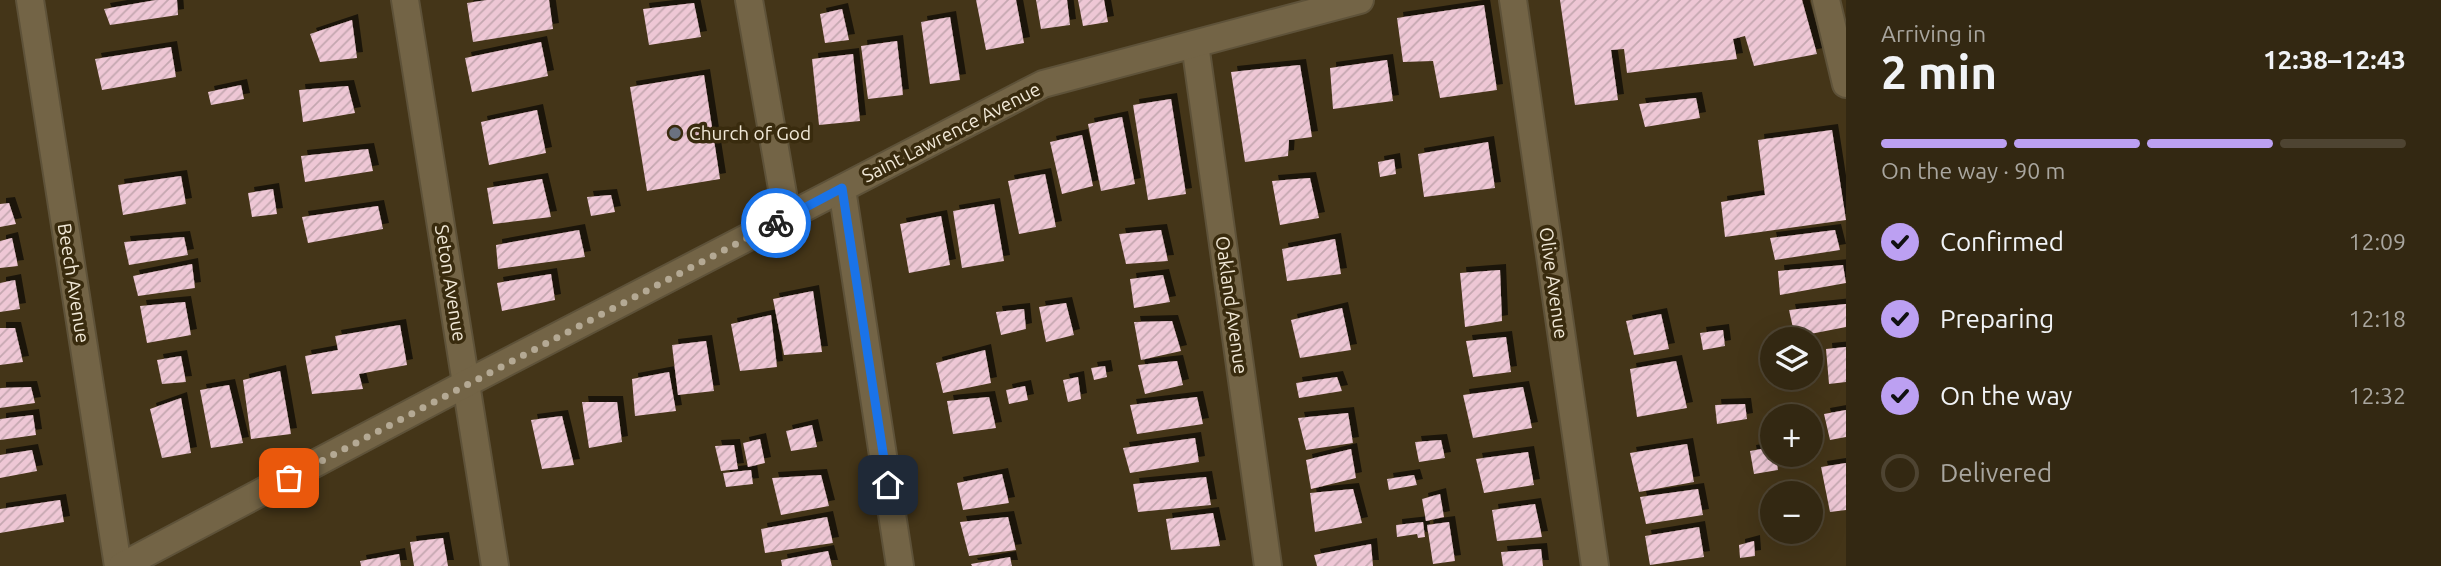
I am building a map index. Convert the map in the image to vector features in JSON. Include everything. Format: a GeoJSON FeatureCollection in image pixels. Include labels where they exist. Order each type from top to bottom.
{"type":"FeatureCollection","features":[{"type":"Feature","properties":{"kind":"street","name":"Beech Avenue"},"geometry":{"type":"LineString","coordinates":[[30,0],[120,566]]}},
{"type":"Feature","properties":{"kind":"street","name":"Seton Avenue"},"geometry":{"type":"LineString","coordinates":[[405,0],[495,566]]}},
{"type":"Feature","properties":{"kind":"street"},"geometry":{"type":"LineString","coordinates":[[749,0],[787,217]]}},
{"type":"Feature","properties":{"kind":"street","name":"Saint Lawrence Avenue"},"geometry":{"type":"LineString","coordinates":[[120,566],[1043,84],[1360,0]]}},
{"type":"Feature","properties":{"kind":"street","name":"Olive Avenue"},"geometry":{"type":"LineString","coordinates":[[1513,0],[1595,566]]}},
{"type":"Feature","properties":{"kind":"street"},"geometry":{"type":"LineString","coordinates":[[1826,0],[1846,84]]}},
{"type":"Feature","properties":{"kind":"street","name":"Oakland Avenue"},"geometry":{"type":"LineString","coordinates":[[1195,44],[1268,566]]}},
{"type":"Feature","properties":{"kind":"street"},"geometry":{"type":"LineString","coordinates":[[842,188],[900,566]]}},
{"type":"Feature","properties":{"kind":"building"},"geometry":{"type":"Polygon","coordinates":[[[156,0],[177,0],[178,15],[110,25],[104,9],[156,0]]]}},
{"type":"Feature","properties":{"kind":"building"},"geometry":{"type":"Polygon","coordinates":[[[487,0],[549,0],[553,29],[473,42],[467,3],[487,0]]]}},
{"type":"Feature","properties":{"kind":"building"},"geometry":{"type":"Polygon","coordinates":[[[976,0],[1016,0],[1024,43],[986,50],[976,0]]]}},
{"type":"Feature","properties":{"kind":"building"},"geometry":{"type":"Polygon","coordinates":[[[1036,0],[1067,0],[1070,25],[1041,29],[1036,0]]]}},
{"type":"Feature","properties":{"kind":"building"},"geometry":{"type":"Polygon","coordinates":[[[1078,0],[1104,0],[1108,22],[1083,26],[1078,0]]]}},
{"type":"Feature","properties":{"kind":"building"},"geometry":{"type":"Polygon","coordinates":[[[1560,0],[1802,0],[1817,54],[1754,66],[1745,36],[1733,39],[1737,59],[1627,73],[1624,49],[1611,50],[1618,100],[1575,105],[1560,0]]]}},
{"type":"Feature","properties":{"kind":"building"},"geometry":{"type":"Polygon","coordinates":[[[694,3],[701,37],[649,45],[643,9],[694,3]]]}},
{"type":"Feature","properties":{"kind":"building"},"geometry":{"type":"Polygon","coordinates":[[[1484,5],[1497,90],[1440,98],[1433,61],[1403,62],[1397,18],[1484,5]]]}},
{"type":"Feature","properties":{"kind":"building"},"geometry":{"type":"Polygon","coordinates":[[[842,9],[849,40],[825,43],[820,14],[842,9]]]}},
{"type":"Feature","properties":{"kind":"building"},"geometry":{"type":"Polygon","coordinates":[[[950,17],[960,80],[930,84],[921,22],[950,17]]]}},
{"type":"Feature","properties":{"kind":"building"},"geometry":{"type":"Polygon","coordinates":[[[352,20],[357,58],[320,62],[310,34],[352,20]]]}},
{"type":"Feature","properties":{"kind":"building"},"geometry":{"type":"Polygon","coordinates":[[[897,41],[903,95],[868,99],[861,46],[897,41]]]}},
{"type":"Feature","properties":{"kind":"building"},"geometry":{"type":"Polygon","coordinates":[[[541,42],[548,76],[472,92],[465,58],[541,42]]]}},
{"type":"Feature","properties":{"kind":"building"},"geometry":{"type":"Polygon","coordinates":[[[171,47],[176,77],[102,90],[95,59],[171,47]]]}},
{"type":"Feature","properties":{"kind":"building"},"geometry":{"type":"Polygon","coordinates":[[[853,54],[860,121],[819,125],[812,59],[853,54]]]}},
{"type":"Feature","properties":{"kind":"building"},"geometry":{"type":"Polygon","coordinates":[[[1387,60],[1393,101],[1333,109],[1330,68],[1387,60]]]}},
{"type":"Feature","properties":{"kind":"building"},"geometry":{"type":"Polygon","coordinates":[[[1300,65],[1312,137],[1289,140],[1288,156],[1245,162],[1231,72],[1300,65]]]}},
{"type":"Feature","properties":{"kind":"building","name":"Church of God"},"geometry":{"type":"Polygon","coordinates":[[[704,75],[720,179],[647,191],[630,87],[704,75]]]}},
{"type":"Feature","properties":{"kind":"building"},"geometry":{"type":"Polygon","coordinates":[[[241,85],[244,99],[211,105],[208,92],[241,85]]]}},
{"type":"Feature","properties":{"kind":"building"},"geometry":{"type":"Polygon","coordinates":[[[348,86],[355,113],[303,122],[299,90],[348,86]]]}},
{"type":"Feature","properties":{"kind":"building"},"geometry":{"type":"Polygon","coordinates":[[[1696,98],[1700,118],[1645,127],[1639,104],[1696,98]]]}},
{"type":"Feature","properties":{"kind":"building"},"geometry":{"type":"Polygon","coordinates":[[[1171,99],[1186,194],[1148,200],[1133,105],[1171,99]]]}},
{"type":"Feature","properties":{"kind":"building"},"geometry":{"type":"Polygon","coordinates":[[[537,110],[546,153],[489,165],[481,122],[537,110]]]}},
{"type":"Feature","properties":{"kind":"building"},"geometry":{"type":"Polygon","coordinates":[[[1122,117],[1135,184],[1101,191],[1088,124],[1122,117]]]}},
{"type":"Feature","properties":{"kind":"building"},"geometry":{"type":"Polygon","coordinates":[[[1832,130],[1846,220],[1725,237],[1721,202],[1765,195],[1758,140],[1832,130]]]}},
{"type":"Feature","properties":{"kind":"building"},"geometry":{"type":"Polygon","coordinates":[[[1082,135],[1093,186],[1062,194],[1050,142],[1082,135]]]}},
{"type":"Feature","properties":{"kind":"building"},"geometry":{"type":"Polygon","coordinates":[[[1488,142],[1495,188],[1424,197],[1418,154],[1488,142]]]}},
{"type":"Feature","properties":{"kind":"building"},"geometry":{"type":"Polygon","coordinates":[[[368,149],[373,171],[305,182],[301,156],[368,149]]]}},
{"type":"Feature","properties":{"kind":"building"},"geometry":{"type":"Polygon","coordinates":[[[1394,159],[1396,174],[1380,177],[1378,162],[1394,159]]]}},
{"type":"Feature","properties":{"kind":"building"},"geometry":{"type":"Polygon","coordinates":[[[1045,174],[1056,227],[1019,234],[1008,181],[1045,174]]]}},
{"type":"Feature","properties":{"kind":"building"},"geometry":{"type":"Polygon","coordinates":[[[181,176],[186,204],[123,215],[118,185],[181,176]]]}},
{"type":"Feature","properties":{"kind":"building"},"geometry":{"type":"Polygon","coordinates":[[[1310,178],[1319,218],[1280,225],[1272,181],[1310,178]]]}},
{"type":"Feature","properties":{"kind":"building"},"geometry":{"type":"Polygon","coordinates":[[[542,179],[551,217],[493,224],[487,188],[542,179]]]}},
{"type":"Feature","properties":{"kind":"building"},"geometry":{"type":"Polygon","coordinates":[[[273,189],[277,214],[252,217],[248,193],[273,189]]]}},
{"type":"Feature","properties":{"kind":"building"},"geometry":{"type":"Polygon","coordinates":[[[611,195],[615,212],[591,216],[587,197],[611,195]]]}},
{"type":"Feature","properties":{"kind":"building"},"geometry":{"type":"Polygon","coordinates":[[[9,203],[16,224],[0,227],[0,204],[9,203]]]}},
{"type":"Feature","properties":{"kind":"building"},"geometry":{"type":"Polygon","coordinates":[[[994,204],[1004,261],[962,268],[953,211],[994,204]]]}},
{"type":"Feature","properties":{"kind":"building"},"geometry":{"type":"Polygon","coordinates":[[[378,206],[383,229],[308,243],[302,217],[378,206]]]}},
{"type":"Feature","properties":{"kind":"building"},"geometry":{"type":"Polygon","coordinates":[[[941,216],[950,265],[909,273],[900,224],[941,216]]]}},
{"type":"Feature","properties":{"kind":"building"},"geometry":{"type":"Polygon","coordinates":[[[579,230],[585,257],[498,269],[496,245],[579,230]]]}},
{"type":"Feature","properties":{"kind":"building"},"geometry":{"type":"Polygon","coordinates":[[[1161,230],[1168,261],[1126,264],[1119,234],[1161,230]]]}},
{"type":"Feature","properties":{"kind":"building"},"geometry":{"type":"Polygon","coordinates":[[[1835,230],[1840,250],[1775,260],[1770,238],[1835,230]]]}},
{"type":"Feature","properties":{"kind":"building"},"geometry":{"type":"Polygon","coordinates":[[[184,237],[188,255],[129,265],[124,242],[184,237]]]}},
{"type":"Feature","properties":{"kind":"building"},"geometry":{"type":"Polygon","coordinates":[[[12,238],[18,266],[0,268],[0,241],[12,238]]]}},
{"type":"Feature","properties":{"kind":"building"},"geometry":{"type":"Polygon","coordinates":[[[1335,239],[1341,274],[1287,281],[1282,249],[1335,239]]]}},
{"type":"Feature","properties":{"kind":"building"},"geometry":{"type":"Polygon","coordinates":[[[192,264],[195,288],[138,296],[133,276],[192,264]]]}},
{"type":"Feature","properties":{"kind":"building"},"geometry":{"type":"Polygon","coordinates":[[[1843,265],[1846,283],[1780,295],[1778,271],[1843,265]]]}},
{"type":"Feature","properties":{"kind":"building"},"geometry":{"type":"Polygon","coordinates":[[[1500,270],[1502,321],[1465,327],[1460,273],[1500,270]]]}},
{"type":"Feature","properties":{"kind":"building"},"geometry":{"type":"Polygon","coordinates":[[[551,274],[555,300],[502,311],[497,283],[551,274]]]}},
{"type":"Feature","properties":{"kind":"building"},"geometry":{"type":"Polygon","coordinates":[[[1163,275],[1170,302],[1134,308],[1130,279],[1163,275]]]}},
{"type":"Feature","properties":{"kind":"building"},"geometry":{"type":"Polygon","coordinates":[[[15,280],[20,309],[0,312],[0,283],[15,280]]]}},
{"type":"Feature","properties":{"kind":"building"},"geometry":{"type":"Polygon","coordinates":[[[813,291],[822,352],[784,355],[773,299],[813,291]]]}},
{"type":"Feature","properties":{"kind":"building"},"geometry":{"type":"Polygon","coordinates":[[[185,302],[191,335],[147,343],[140,306],[185,302]]]}},
{"type":"Feature","properties":{"kind":"building"},"geometry":{"type":"Polygon","coordinates":[[[1066,303],[1074,335],[1046,342],[1039,307],[1066,303]]]}},
{"type":"Feature","properties":{"kind":"building"},"geometry":{"type":"Polygon","coordinates":[[[1846,304],[1846,327],[1823,332],[1823,327],[1793,327],[1789,310],[1846,304]]]}},
{"type":"Feature","properties":{"kind":"building"},"geometry":{"type":"Polygon","coordinates":[[[1342,308],[1351,350],[1300,358],[1291,320],[1342,308]]]}},
{"type":"Feature","properties":{"kind":"building"},"geometry":{"type":"Polygon","coordinates":[[[1024,309],[1026,329],[1001,335],[996,312],[1024,309]]]}},
{"type":"Feature","properties":{"kind":"building"},"geometry":{"type":"Polygon","coordinates":[[[1661,314],[1669,349],[1634,355],[1626,321],[1661,314]]]}},
{"type":"Feature","properties":{"kind":"building"},"geometry":{"type":"Polygon","coordinates":[[[771,315],[777,367],[740,371],[731,324],[771,315]]]}},
{"type":"Feature","properties":{"kind":"building"},"geometry":{"type":"Polygon","coordinates":[[[1172,321],[1181,351],[1141,360],[1134,322],[1172,321]]]}},
{"type":"Feature","properties":{"kind":"building"},"geometry":{"type":"Polygon","coordinates":[[[400,325],[407,365],[359,374],[363,389],[312,394],[305,356],[338,350],[335,336],[400,325]]]}},
{"type":"Feature","properties":{"kind":"building"},"geometry":{"type":"Polygon","coordinates":[[[0,328],[15,328],[23,362],[0,365],[0,328]]]}},
{"type":"Feature","properties":{"kind":"building"},"geometry":{"type":"Polygon","coordinates":[[[1723,330],[1725,346],[1703,350],[1700,333],[1723,330]]]}},
{"type":"Feature","properties":{"kind":"building"},"geometry":{"type":"Polygon","coordinates":[[[1506,337],[1511,372],[1473,377],[1466,341],[1506,337]]]}},
{"type":"Feature","properties":{"kind":"building"},"geometry":{"type":"Polygon","coordinates":[[[706,341],[714,391],[678,395],[672,345],[706,341]]]}},
{"type":"Feature","properties":{"kind":"building"},"geometry":{"type":"Polygon","coordinates":[[[1846,347],[1846,382],[1829,384],[1826,349],[1846,347]]]}},
{"type":"Feature","properties":{"kind":"building"},"geometry":{"type":"Polygon","coordinates":[[[985,350],[991,383],[943,393],[936,363],[985,350]]]}},
{"type":"Feature","properties":{"kind":"building"},"geometry":{"type":"Polygon","coordinates":[[[181,356],[186,382],[162,384],[157,360],[181,356]]]}},
{"type":"Feature","properties":{"kind":"building"},"geometry":{"type":"Polygon","coordinates":[[[1177,361],[1183,385],[1145,394],[1138,365],[1177,361]]]}},
{"type":"Feature","properties":{"kind":"building"},"geometry":{"type":"Polygon","coordinates":[[[1676,361],[1687,408],[1637,417],[1630,369],[1676,361]]]}},
{"type":"Feature","properties":{"kind":"building"},"geometry":{"type":"Polygon","coordinates":[[[1105,366],[1107,377],[1094,380],[1091,368],[1105,366]]]}},
{"type":"Feature","properties":{"kind":"building"},"geometry":{"type":"Polygon","coordinates":[[[280,371],[291,434],[251,439],[243,380],[280,371]]]}},
{"type":"Feature","properties":{"kind":"building"},"geometry":{"type":"Polygon","coordinates":[[[669,372],[676,411],[635,416],[632,379],[669,372]]]}},
{"type":"Feature","properties":{"kind":"building"},"geometry":{"type":"Polygon","coordinates":[[[1078,377],[1081,399],[1068,402],[1063,380],[1078,377]]]}},
{"type":"Feature","properties":{"kind":"building"},"geometry":{"type":"Polygon","coordinates":[[[1337,377],[1342,391],[1299,398],[1296,383],[1337,377]]]}},
{"type":"Feature","properties":{"kind":"building"},"geometry":{"type":"Polygon","coordinates":[[[229,385],[243,443],[211,448],[200,390],[229,385]]]}},
{"type":"Feature","properties":{"kind":"building"},"geometry":{"type":"Polygon","coordinates":[[[1025,386],[1028,400],[1009,404],[1006,390],[1025,386]]]}},
{"type":"Feature","properties":{"kind":"building"},"geometry":{"type":"Polygon","coordinates":[[[31,387],[35,403],[0,408],[0,388],[31,387]]]}},
{"type":"Feature","properties":{"kind":"building"},"geometry":{"type":"Polygon","coordinates":[[[1523,387],[1532,428],[1473,438],[1463,395],[1523,387]]]}},
{"type":"Feature","properties":{"kind":"building"},"geometry":{"type":"Polygon","coordinates":[[[989,397],[996,428],[953,434],[947,401],[989,397]]]}},
{"type":"Feature","properties":{"kind":"building"},"geometry":{"type":"Polygon","coordinates":[[[1197,397],[1203,424],[1137,434],[1130,405],[1197,397]]]}},
{"type":"Feature","properties":{"kind":"building"},"geometry":{"type":"Polygon","coordinates":[[[181,398],[191,453],[162,458],[150,409],[181,398]]]}},
{"type":"Feature","properties":{"kind":"building"},"geometry":{"type":"Polygon","coordinates":[[[582,402],[617,402],[622,442],[589,448],[582,402]]]}},
{"type":"Feature","properties":{"kind":"building"},"geometry":{"type":"Polygon","coordinates":[[[1745,404],[1747,419],[1717,424],[1715,405],[1745,404]]]}},
{"type":"Feature","properties":{"kind":"building"},"geometry":{"type":"Polygon","coordinates":[[[1846,410],[1846,437],[1830,440],[1824,414],[1846,410]]]}},
{"type":"Feature","properties":{"kind":"building"},"geometry":{"type":"Polygon","coordinates":[[[1348,413],[1353,443],[1306,450],[1298,418],[1348,413]]]}},
{"type":"Feature","properties":{"kind":"building"},"geometry":{"type":"Polygon","coordinates":[[[33,415],[36,435],[0,440],[0,419],[33,415]]]}},
{"type":"Feature","properties":{"kind":"building"},"geometry":{"type":"Polygon","coordinates":[[[562,416],[574,465],[542,469],[531,420],[562,416]]]}},
{"type":"Feature","properties":{"kind":"building"},"geometry":{"type":"Polygon","coordinates":[[[812,425],[817,447],[791,451],[786,431],[812,425]]]}},
{"type":"Feature","properties":{"kind":"building"},"geometry":{"type":"Polygon","coordinates":[[[1195,438],[1199,462],[1130,473],[1123,448],[1195,438]]]}},
{"type":"Feature","properties":{"kind":"building"},"geometry":{"type":"Polygon","coordinates":[[[760,439],[765,463],[748,467],[743,443],[760,439]]]}},
{"type":"Feature","properties":{"kind":"building"},"geometry":{"type":"Polygon","coordinates":[[[1441,440],[1445,458],[1419,462],[1415,442],[1441,440]]]}},
{"type":"Feature","properties":{"kind":"building"},"geometry":{"type":"Polygon","coordinates":[[[1687,444],[1694,482],[1639,492],[1630,453],[1687,444]]]}},
{"type":"Feature","properties":{"kind":"building"},"geometry":{"type":"Polygon","coordinates":[[[734,445],[738,469],[721,471],[715,446],[734,445]]]}},
{"type":"Feature","properties":{"kind":"building"},"geometry":{"type":"Polygon","coordinates":[[[1351,449],[1356,478],[1311,489],[1306,460],[1351,449]]]}},
{"type":"Feature","properties":{"kind":"building"},"geometry":{"type":"Polygon","coordinates":[[[1760,449],[1760,467],[1778,467],[1778,470],[1754,474],[1750,451],[1760,449]]]}},
{"type":"Feature","properties":{"kind":"building"},"geometry":{"type":"Polygon","coordinates":[[[32,450],[37,471],[0,478],[0,455],[32,450]]]}},
{"type":"Feature","properties":{"kind":"building"},"geometry":{"type":"Polygon","coordinates":[[[1528,452],[1534,485],[1484,493],[1476,459],[1528,452]]]}},
{"type":"Feature","properties":{"kind":"building"},"geometry":{"type":"Polygon","coordinates":[[[1846,463],[1846,510],[1830,512],[1823,467],[1846,463]]]}},
{"type":"Feature","properties":{"kind":"building"},"geometry":{"type":"Polygon","coordinates":[[[751,470],[753,484],[726,487],[723,473],[751,470]]]}},
{"type":"Feature","properties":{"kind":"building"},"geometry":{"type":"Polygon","coordinates":[[[1002,474],[1009,503],[963,510],[957,483],[1002,474]]]}},
{"type":"Feature","properties":{"kind":"building"},"geometry":{"type":"Polygon","coordinates":[[[821,475],[829,506],[781,515],[772,478],[821,475]]]}},
{"type":"Feature","properties":{"kind":"building"},"geometry":{"type":"Polygon","coordinates":[[[1414,475],[1417,485],[1389,490],[1387,479],[1414,475]]]}},
{"type":"Feature","properties":{"kind":"building"},"geometry":{"type":"Polygon","coordinates":[[[1206,477],[1211,505],[1138,512],[1133,484],[1206,477]]]}},
{"type":"Feature","properties":{"kind":"building"},"geometry":{"type":"Polygon","coordinates":[[[1353,489],[1362,523],[1315,532],[1310,493],[1353,489]]]}},
{"type":"Feature","properties":{"kind":"building"},"geometry":{"type":"Polygon","coordinates":[[[1698,489],[1703,515],[1646,524],[1640,497],[1698,489]]]}},
{"type":"Feature","properties":{"kind":"building"},"geometry":{"type":"Polygon","coordinates":[[[1440,494],[1444,517],[1426,521],[1422,499],[1440,494]]]}},
{"type":"Feature","properties":{"kind":"building"},"geometry":{"type":"Polygon","coordinates":[[[60,500],[64,522],[0,533],[0,509],[60,500]]]}},
{"type":"Feature","properties":{"kind":"building"},"geometry":{"type":"Polygon","coordinates":[[[1535,504],[1542,537],[1497,541],[1492,510],[1535,504]]]}},
{"type":"Feature","properties":{"kind":"building"},"geometry":{"type":"Polygon","coordinates":[[[1213,513],[1220,546],[1171,550],[1166,519],[1213,513]]]}},
{"type":"Feature","properties":{"kind":"building"},"geometry":{"type":"Polygon","coordinates":[[[827,517],[833,543],[765,553],[761,529],[827,517]]]}},
{"type":"Feature","properties":{"kind":"building"},"geometry":{"type":"Polygon","coordinates":[[[1008,517],[1016,550],[969,556],[960,522],[1008,517]]]}},
{"type":"Feature","properties":{"kind":"building"},"geometry":{"type":"Polygon","coordinates":[[[1423,522],[1425,537],[1418,538],[1417,534],[1397,537],[1396,525],[1423,522]]]}},
{"type":"Feature","properties":{"kind":"building"},"geometry":{"type":"Polygon","coordinates":[[[1449,522],[1455,561],[1433,564],[1427,525],[1449,522]]]}},
{"type":"Feature","properties":{"kind":"building"},"geometry":{"type":"Polygon","coordinates":[[[1699,527],[1704,557],[1650,565],[1645,536],[1699,527]]]}},
{"type":"Feature","properties":{"kind":"building"},"geometry":{"type":"Polygon","coordinates":[[[443,538],[448,566],[414,566],[410,542],[443,538]]]}},
{"type":"Feature","properties":{"kind":"building"},"geometry":{"type":"Polygon","coordinates":[[[1754,541],[1755,556],[1740,558],[1739,545],[1754,541]]]}},
{"type":"Feature","properties":{"kind":"building"},"geometry":{"type":"Polygon","coordinates":[[[1371,544],[1373,566],[1317,566],[1314,555],[1371,544]]]}},
{"type":"Feature","properties":{"kind":"building"},"geometry":{"type":"Polygon","coordinates":[[[1541,549],[1543,566],[1503,566],[1501,552],[1541,549]]]}},
{"type":"Feature","properties":{"kind":"building"},"geometry":{"type":"Polygon","coordinates":[[[828,551],[832,566],[782,566],[781,560],[828,551]]]}},
{"type":"Feature","properties":{"kind":"building"},"geometry":{"type":"Polygon","coordinates":[[[399,554],[401,566],[361,566],[360,561],[399,554]]]}},
{"type":"Feature","properties":{"kind":"building"},"geometry":{"type":"Polygon","coordinates":[[[1010,557],[1012,566],[971,564],[1010,557]]]}},
{"type":"Feature","properties":{"kind":"way so far"},"geometry":{"type":"LineString","coordinates":[[289,478],[776,223]]}},
{"type":"Feature","properties":{"kind":"place","name":"Church of God"},"geometry":{"type":"Point","coordinates":[675,133]}},
{"type":"Feature","properties":{"kind":"route"},"geometry":{"type":"LineString","coordinates":[[776,223],[842,188],[888,485]]}}]}
